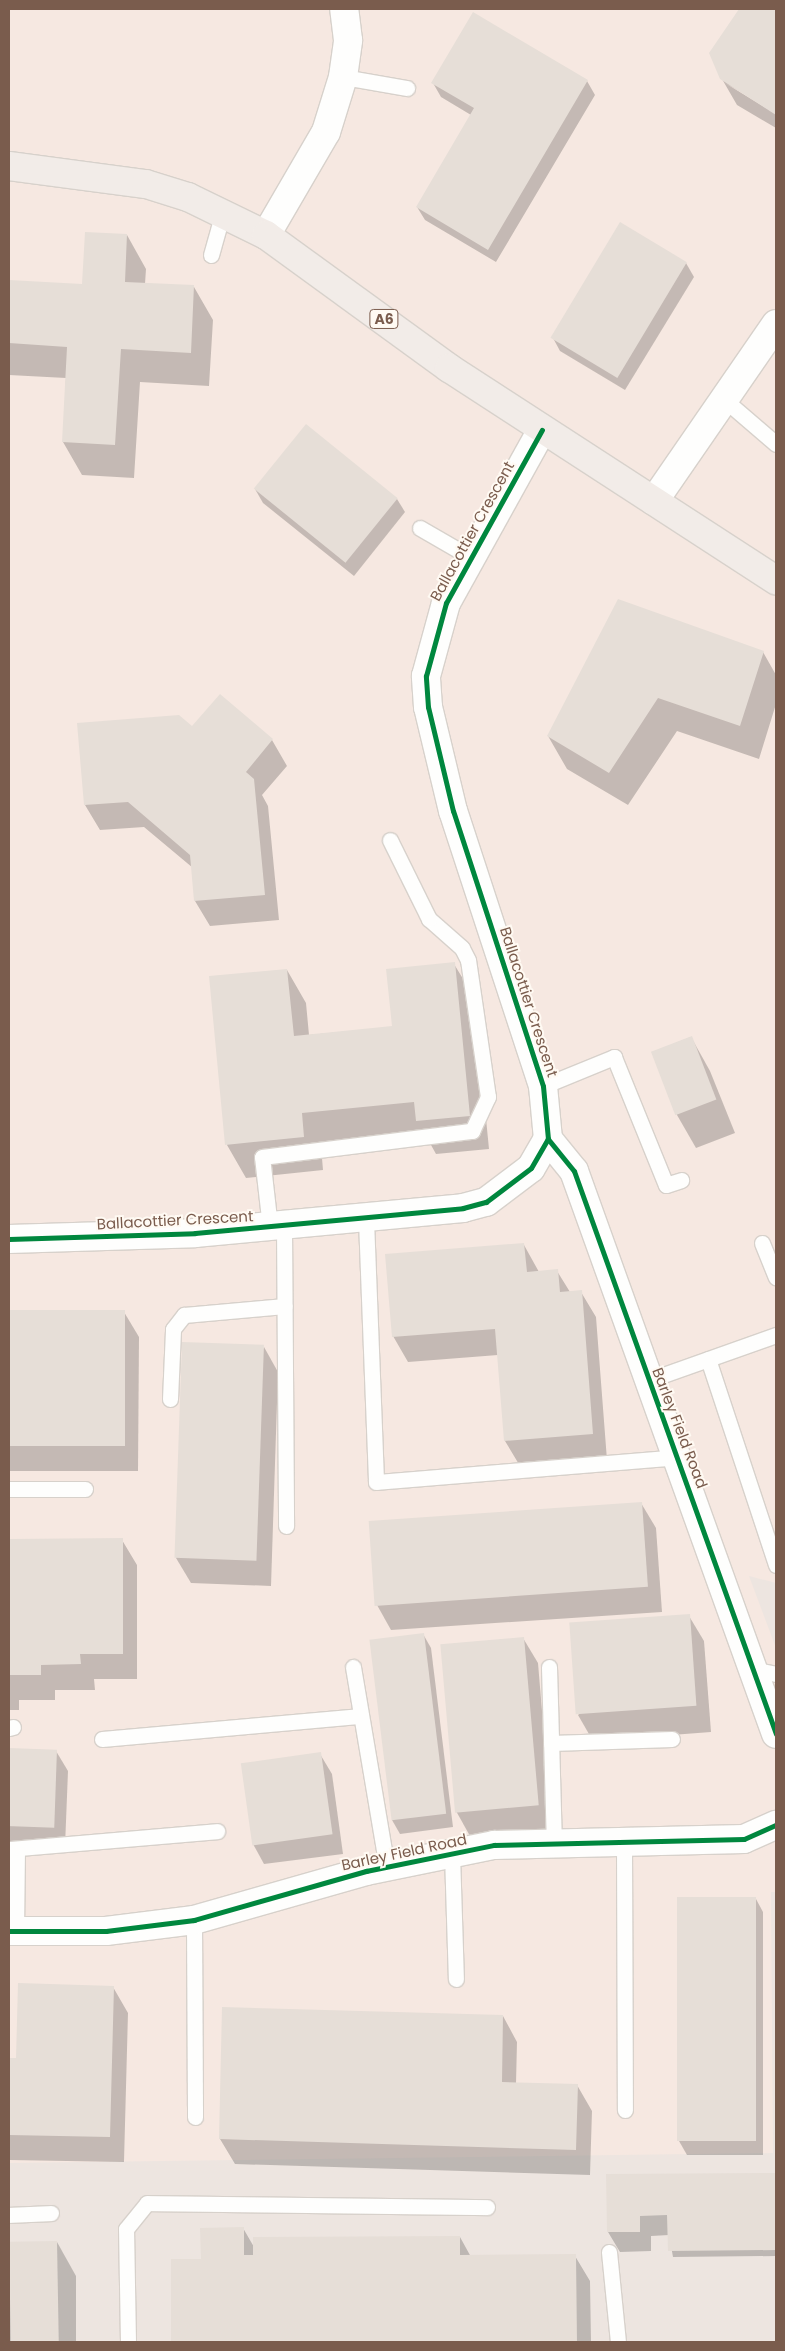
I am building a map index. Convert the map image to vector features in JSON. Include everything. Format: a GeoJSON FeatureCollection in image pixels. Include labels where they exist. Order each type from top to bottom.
{"type":"FeatureCollection","features":[{"type":"Feature","properties":{"kind":"highway","name":"A6"},"geometry":{"type":"LineString","coordinates":[[9,166],[146,184],[223,212],[266,234],[542,430],[776,580]]}},
{"type":"Feature","properties":{"kind":"street"},"geometry":{"type":"LineString","coordinates":[[266,234],[326,132],[343,77],[348,40],[344,9]]}},
{"type":"Feature","properties":{"kind":"street"},"geometry":{"type":"LineString","coordinates":[[654,501],[726,401],[776,324]]}},
{"type":"Feature","properties":{"kind":"street","name":"Ballacottier Crescent"},"geometry":{"type":"LineString","coordinates":[[9,1239],[277,1227],[366,1220],[486,1202],[531,1168],[548,1139],[543,1086],[453,811],[428,707],[431,644],[446,602],[542,430]]}},
{"type":"Feature","properties":{"kind":"street","name":"Barley Field Road"},"geometry":{"type":"LineString","coordinates":[[548,1139],[574,1171],[678,1457],[767,1672],[776,1734]]}},
{"type":"Feature","properties":{"kind":"street","name":"Barley Field Road"},"geometry":{"type":"LineString","coordinates":[[12,1931],[106,1931],[194,1920],[387,1867],[494,1845],[744,1839],[776,1826]]}},
{"type":"Feature","properties":{"kind":"lane"},"geometry":{"type":"LineString","coordinates":[[343,77],[407,88]]}},
{"type":"Feature","properties":{"kind":"lane"},"geometry":{"type":"LineString","coordinates":[[210,256],[211,242],[223,212]]}},
{"type":"Feature","properties":{"kind":"lane"},"geometry":{"type":"LineString","coordinates":[[726,401],[776,444]]}},
{"type":"Feature","properties":{"kind":"lane"},"geometry":{"type":"LineString","coordinates":[[420,528],[472,558]]}},
{"type":"Feature","properties":{"kind":"lane"},"geometry":{"type":"LineString","coordinates":[[286,1526],[285,1306],[277,1227],[262,1157],[472,1131],[488,1097],[468,960],[462,948],[429,919],[390,840]]}},
{"type":"Feature","properties":{"kind":"lane"},"geometry":{"type":"LineString","coordinates":[[543,1086],[614,1057],[666,1185],[681,1180]]}},
{"type":"Feature","properties":{"kind":"lane"},"geometry":{"type":"LineString","coordinates":[[366,1220],[376,1482],[678,1457]]}},
{"type":"Feature","properties":{"kind":"lane"},"geometry":{"type":"LineString","coordinates":[[762,1243],[776,1277]]}},
{"type":"Feature","properties":{"kind":"lane"},"geometry":{"type":"LineString","coordinates":[[170,1398],[173,1329],[184,1315],[285,1306]]}},
{"type":"Feature","properties":{"kind":"lane"},"geometry":{"type":"LineString","coordinates":[[649,1380],[776,1335]]}},
{"type":"Feature","properties":{"kind":"lane"},"geometry":{"type":"LineString","coordinates":[[708,1359],[776,1565]]}},
{"type":"Feature","properties":{"kind":"lane"},"geometry":{"type":"LineString","coordinates":[[9,1489],[85,1489]]}},
{"type":"Feature","properties":{"kind":"lane"},"geometry":{"type":"LineString","coordinates":[[353,1667],[387,1867]]}},
{"type":"Feature","properties":{"kind":"lane"},"geometry":{"type":"LineString","coordinates":[[548,1667],[554,1844]]}},
{"type":"Feature","properties":{"kind":"lane"},"geometry":{"type":"LineString","coordinates":[[102,1739],[361,1716]]}},
{"type":"Feature","properties":{"kind":"lane"},"geometry":{"type":"LineString","coordinates":[[551,1743],[672,1739]]}},
{"type":"Feature","properties":{"kind":"lane"},"geometry":{"type":"LineString","coordinates":[[12,1931],[13,1849],[217,1831]]}},
{"type":"Feature","properties":{"kind":"lane"},"geometry":{"type":"LineString","coordinates":[[624,1843],[625,2110]]}},
{"type":"Feature","properties":{"kind":"lane"},"geometry":{"type":"LineString","coordinates":[[452,1854],[456,1979]]}},
{"type":"Feature","properties":{"kind":"lane"},"geometry":{"type":"LineString","coordinates":[[194,1920],[195,2117]]}},
{"type":"Feature","properties":{"kind":"lane"},"geometry":{"type":"LineString","coordinates":[[128,2342],[126,2229],[147,2202],[488,2207]]}},
{"type":"Feature","properties":{"kind":"lane"},"geometry":{"type":"LineString","coordinates":[[9,2215],[51,2212]]}},
{"type":"Feature","properties":{"kind":"lane"},"geometry":{"type":"LineString","coordinates":[[609,2252],[618,2342]]}},
{"type":"Feature","properties":{"kind":"shaded area"},"geometry":{"type":"Polygon","coordinates":[[[9,9],[776,9],[776,2163],[9,2163],[9,9]]]}},
{"type":"Feature","properties":{"kind":"shaded area"},"geometry":{"type":"Polygon","coordinates":[[[749,1576],[776,1583],[776,1648],[749,1576]]]}},
{"type":"Feature","properties":{"kind":"shaded area"},"geometry":{"type":"Polygon","coordinates":[[[771,1892],[776,1892],[776,2342],[9,2342],[9,2163],[773,2153],[771,1892]]]}},
{"type":"Feature","properties":{"kind":"building"},"geometry":{"type":"Polygon","coordinates":[[[739,9],[776,9],[776,115],[720,79],[709,53],[739,9]]]}},
{"type":"Feature","properties":{"kind":"building"},"geometry":{"type":"Polygon","coordinates":[[[473,12],[588,80],[488,250],[416,207],[474,108],[431,83],[473,12]]]}},
{"type":"Feature","properties":{"kind":"building"},"geometry":{"type":"Polygon","coordinates":[[[620,222],[687,262],[617,378],[550,338],[620,222]]]}},
{"type":"Feature","properties":{"kind":"building"},"geometry":{"type":"Polygon","coordinates":[[[85,232],[127,234],[125,282],[194,285],[191,353],[121,349],[115,445],[62,442],[67,347],[9,343],[9,280],[82,284],[85,232]]]}},
{"type":"Feature","properties":{"kind":"building"},"geometry":{"type":"Polygon","coordinates":[[[306,424],[398,498],[345,563],[254,489],[306,424]]]}},
{"type":"Feature","properties":{"kind":"building"},"geometry":{"type":"Polygon","coordinates":[[[618,599],[764,651],[740,726],[658,698],[609,773],[547,736],[618,599]]]}},
{"type":"Feature","properties":{"kind":"building"},"geometry":{"type":"Polygon","coordinates":[[[220,694],[273,739],[246,772],[254,779],[265,895],[194,901],[190,855],[128,802],[84,805],[77,723],[179,715],[192,726],[220,694]]]}},
{"type":"Feature","properties":{"kind":"building"},"geometry":{"type":"Polygon","coordinates":[[[455,962],[470,1116],[416,1121],[414,1102],[302,1113],[304,1137],[225,1145],[209,976],[287,969],[294,1036],[392,1026],[386,969],[455,962]]]}},
{"type":"Feature","properties":{"kind":"building"},"geometry":{"type":"Polygon","coordinates":[[[692,1036],[716,1099],[675,1115],[651,1052],[692,1036]]]}},
{"type":"Feature","properties":{"kind":"building"},"geometry":{"type":"Polygon","coordinates":[[[524,1243],[527,1272],[558,1269],[560,1292],[582,1290],[593,1434],[504,1441],[495,1329],[392,1337],[385,1254],[524,1243]]]}},
{"type":"Feature","properties":{"kind":"building"},"geometry":{"type":"Polygon","coordinates":[[[9,1310],[125,1310],[125,1446],[9,1446],[9,1310]]]}},
{"type":"Feature","properties":{"kind":"building"},"geometry":{"type":"Polygon","coordinates":[[[182,1342],[264,1345],[256,1561],[174,1558],[182,1342]]]}},
{"type":"Feature","properties":{"kind":"building"},"geometry":{"type":"Polygon","coordinates":[[[642,1502],[648,1587],[375,1606],[369,1521],[642,1502]]]}},
{"type":"Feature","properties":{"kind":"building"},"geometry":{"type":"Polygon","coordinates":[[[123,1538],[123,1654],[80,1654],[81,1664],[41,1665],[41,1675],[9,1675],[9,1539],[123,1538]]]}},
{"type":"Feature","properties":{"kind":"building"},"geometry":{"type":"Polygon","coordinates":[[[690,1614],[696,1706],[576,1714],[569,1622],[690,1614]]]}},
{"type":"Feature","properties":{"kind":"building"},"geometry":{"type":"Polygon","coordinates":[[[424,1633],[446,1814],[392,1820],[369,1640],[424,1633]]]}},
{"type":"Feature","properties":{"kind":"building"},"geometry":{"type":"Polygon","coordinates":[[[524,1637],[539,1805],[455,1813],[440,1644],[524,1637]]]}},
{"type":"Feature","properties":{"kind":"building"},"geometry":{"type":"Polygon","coordinates":[[[9,1748],[57,1750],[54,1828],[9,1826],[9,1748]]]}},
{"type":"Feature","properties":{"kind":"building"},"geometry":{"type":"Polygon","coordinates":[[[321,1752],[333,1834],[252,1845],[241,1763],[321,1752]]]}},
{"type":"Feature","properties":{"kind":"building"},"geometry":{"type":"Polygon","coordinates":[[[677,1897],[756,1897],[756,2141],[677,2141],[677,1897]]]}},
{"type":"Feature","properties":{"kind":"building"},"geometry":{"type":"Polygon","coordinates":[[[18,1983],[114,1986],[110,2137],[9,2135],[9,2058],[16,2058],[18,1983]]]}},
{"type":"Feature","properties":{"kind":"building"},"geometry":{"type":"Polygon","coordinates":[[[222,2007],[503,2015],[502,2082],[578,2084],[576,2150],[219,2139],[222,2007]]]}},
{"type":"Feature","properties":{"kind":"building"},"geometry":{"type":"Polygon","coordinates":[[[776,2173],[776,2250],[668,2251],[667,2215],[640,2216],[640,2232],[607,2232],[606,2174],[776,2173]]]}},
{"type":"Feature","properties":{"kind":"building"},"geometry":{"type":"Polygon","coordinates":[[[244,2227],[244,2255],[253,2255],[253,2237],[460,2236],[460,2255],[576,2254],[577,2342],[171,2342],[171,2259],[201,2259],[200,2228],[244,2227]]]}},
{"type":"Feature","properties":{"kind":"building"},"geometry":{"type":"Polygon","coordinates":[[[57,2241],[59,2342],[11,2342],[9,2242],[57,2241]]]}},
{"type":"Feature","properties":{"kind":"cycle path"},"geometry":{"type":"LineString","coordinates":[[9,1239],[195,1233],[463,1208],[486,1202],[531,1168],[548,1139],[543,1086],[453,811],[428,707],[426,676],[446,603],[542,430]]}},
{"type":"Feature","properties":{"kind":"cycle path"},"geometry":{"type":"LineString","coordinates":[[548,1139],[574,1171],[776,1734]]}},
{"type":"Feature","properties":{"kind":"cycle path"},"geometry":{"type":"LineString","coordinates":[[9,1931],[106,1931],[194,1920],[366,1871],[494,1845],[744,1839],[776,1825]]}}]}
